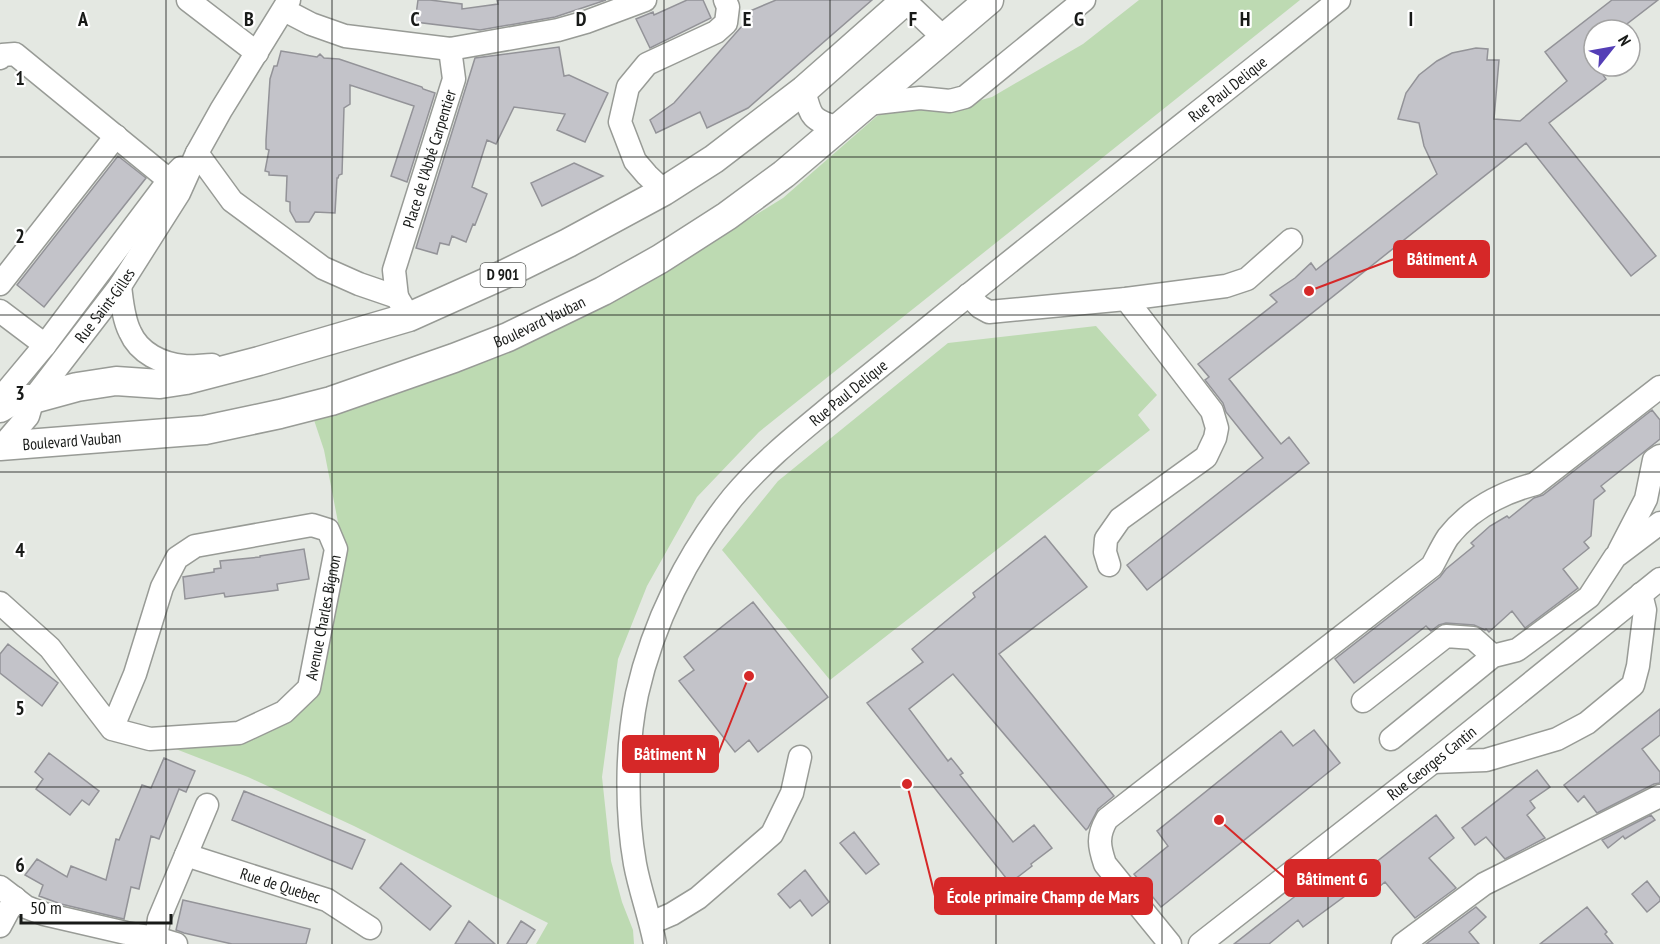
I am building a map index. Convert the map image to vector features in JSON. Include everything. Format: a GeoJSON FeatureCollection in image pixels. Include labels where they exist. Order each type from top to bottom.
{"type":"FeatureCollection","features":[{"type":"Feature","properties":{"kind":"main road","name":"D 901"},"geometry":{"type":"LineString","coordinates":[[0,408],[20,399],[33,399],[77,387],[116,381],[160,384],[186,380],[259,361],[403,307],[505,274],[664,191],[714,159],[804,90],[905,0]]}},
{"type":"Feature","properties":{"kind":"main road","name":"Boulevard Vauban"},"geometry":{"type":"LineString","coordinates":[[1,452],[83,440],[205,430],[280,414],[331,401],[508,337],[603,291],[660,259],[728,216],[774,181],[989,0]]}},
{"type":"Feature","properties":{"kind":"street"},"geometry":{"type":"LineString","coordinates":[[188,0],[257,53]]}},
{"type":"Feature","properties":{"kind":"street"},"geometry":{"type":"LineString","coordinates":[[286,5],[311,24],[345,36],[450,49],[558,30],[645,0]]}},
{"type":"Feature","properties":{"kind":"street"},"geometry":{"type":"LineString","coordinates":[[664,191],[635,161],[620,122],[628,87],[647,64],[716,32],[726,23],[728,7],[725,0]]}},
{"type":"Feature","properties":{"kind":"street"},"geometry":{"type":"LineString","coordinates":[[905,0],[944,38]]}},
{"type":"Feature","properties":{"kind":"street"},"geometry":{"type":"LineString","coordinates":[[867,104],[920,98],[950,101],[965,97],[1084,0]]}},
{"type":"Feature","properties":{"kind":"street","name":"Rue Paul Delique"},"geometry":{"type":"LineString","coordinates":[[651,937],[636,866],[628,787],[637,696],[665,609],[683,573],[715,521],[734,496],[802,430],[1339,0]]}},
{"type":"Feature","properties":{"kind":"street","name":"Rue Saint-Gilles"},"geometry":{"type":"LineString","coordinates":[[1,452],[28,416],[33,399],[120,286],[178,193],[197,153],[240,77],[286,5]]}},
{"type":"Feature","properties":{"kind":"street","name":"Place de l'Abbé Carpentier"},"geometry":{"type":"LineString","coordinates":[[403,307],[394,270],[454,79],[450,49]]}},
{"type":"Feature","properties":{"kind":"street"},"geometry":{"type":"LineString","coordinates":[[0,58],[2,55],[15,54],[169,180]]}},
{"type":"Feature","properties":{"kind":"street"},"geometry":{"type":"LineString","coordinates":[[804,90],[809,111],[818,122],[837,128]]}},
{"type":"Feature","properties":{"kind":"street"},"geometry":{"type":"LineString","coordinates":[[0,284],[116,136]]}},
{"type":"Feature","properties":{"kind":"street"},"geometry":{"type":"LineString","coordinates":[[197,153],[232,201],[323,268],[403,307]]}},
{"type":"Feature","properties":{"kind":"street","name":"Rue Saint-Gilles"},"geometry":{"type":"LineString","coordinates":[[0,399],[45,345],[169,180],[197,153]]}},
{"type":"Feature","properties":{"kind":"street"},"geometry":{"type":"LineString","coordinates":[[968,295],[989,312],[1126,299],[1226,286],[1247,279],[1291,240]]}},
{"type":"Feature","properties":{"kind":"street"},"geometry":{"type":"LineString","coordinates":[[120,286],[125,320],[130,334],[146,353],[164,362],[184,367],[259,361]]}},
{"type":"Feature","properties":{"kind":"street"},"geometry":{"type":"LineString","coordinates":[[1109,565],[1105,552],[1106,539],[1120,519],[1206,457],[1217,428],[1212,411],[1126,299]]}},
{"type":"Feature","properties":{"kind":"street"},"geometry":{"type":"LineString","coordinates":[[0,311],[45,345]]}},
{"type":"Feature","properties":{"kind":"street"},"geometry":{"type":"LineString","coordinates":[[1170,944],[1105,864],[1099,849],[1101,830],[1107,819],[1432,566],[1447,539],[1461,522],[1483,505],[1511,490],[1535,484],[1660,387]]}},
{"type":"Feature","properties":{"kind":"street"},"geometry":{"type":"LineString","coordinates":[[1391,739],[1493,656],[1517,650],[1589,597],[1615,558],[1646,498],[1654,460],[1660,456]]}},
{"type":"Feature","properties":{"kind":"street"},"geometry":{"type":"LineString","coordinates":[[1615,558],[1660,522]]}},
{"type":"Feature","properties":{"kind":"street","name":"Avenue Charles Bignon"},"geometry":{"type":"LineString","coordinates":[[312,525],[328,530],[336,549],[309,688],[284,712],[239,733],[150,739],[112,729],[135,674],[162,587],[177,558],[195,546],[312,525]]}},
{"type":"Feature","properties":{"kind":"street","name":"Rue Georges Cantin"},"geometry":{"type":"LineString","coordinates":[[1200,944],[1660,579]]}},
{"type":"Feature","properties":{"kind":"street"},"geometry":{"type":"LineString","coordinates":[[1432,762],[1486,760],[1557,739],[1587,723],[1633,685],[1646,610],[1641,594]]}},
{"type":"Feature","properties":{"kind":"street"},"geometry":{"type":"LineString","coordinates":[[0,603],[50,648],[112,729]]}},
{"type":"Feature","properties":{"kind":"street"},"geometry":{"type":"LineString","coordinates":[[1364,701],[1446,636],[1473,638],[1493,656]]}},
{"type":"Feature","properties":{"kind":"street"},"geometry":{"type":"LineString","coordinates":[[651,937],[672,914],[698,898],[772,834],[792,793],[800,757]]}},
{"type":"Feature","properties":{"kind":"street"},"geometry":{"type":"LineString","coordinates":[[1403,944],[1484,884],[1660,796]]}},
{"type":"Feature","properties":{"kind":"street"},"geometry":{"type":"LineString","coordinates":[[0,926],[7,893],[26,907],[44,914],[166,941],[159,919],[207,805]]}},
{"type":"Feature","properties":{"kind":"street","name":"Rue de Quebec"},"geometry":{"type":"LineString","coordinates":[[186,855],[327,900],[370,928]]}},
{"type":"Feature","properties":{"kind":"green space"},"geometry":{"type":"Polygon","coordinates":[[[1139,0],[1300,0],[759,432],[697,497],[647,586],[618,659],[602,777],[611,861],[622,902],[633,930],[634,944],[536,944],[548,923],[354,826],[248,777],[168,746],[262,734],[296,717],[310,699],[343,548],[324,450],[312,414],[646,282],[783,198],[877,116],[898,108],[960,106],[992,97],[1083,44],[1139,0]]]}},
{"type":"Feature","properties":{"kind":"green space"},"geometry":{"type":"Polygon","coordinates":[[[1096,326],[1157,395],[1138,415],[1150,430],[830,680],[722,550],[778,481],[948,343],[1096,326]]]}},
{"type":"Feature","properties":{"kind":"building"},"geometry":{"type":"Polygon","coordinates":[[[418,0],[462,4],[462,9],[498,4],[497,0],[606,0],[555,17],[480,30],[415,22],[418,0]]]}},
{"type":"Feature","properties":{"kind":"building"},"geometry":{"type":"Polygon","coordinates":[[[687,0],[703,0],[711,18],[650,48],[636,19],[653,12],[654,15],[687,0]]]}},
{"type":"Feature","properties":{"kind":"building"},"geometry":{"type":"Polygon","coordinates":[[[776,0],[872,0],[748,108],[707,128],[700,112],[656,133],[650,120],[674,103],[750,17],[750,11],[776,0]]]}},
{"type":"Feature","properties":{"kind":"building"},"geometry":{"type":"Polygon","coordinates":[[[1612,0],[1658,0],[1635,18],[1589,18],[1612,0]]]}},
{"type":"Feature","properties":{"kind":"building"},"geometry":{"type":"Polygon","coordinates":[[[1582,23],[1582,78],[1606,79],[1549,123],[1656,256],[1631,276],[1526,143],[1229,379],[1281,444],[1289,437],[1309,463],[1147,590],[1127,565],[1263,458],[1226,412],[1223,403],[1205,380],[1209,377],[1198,364],[1277,302],[1270,295],[1295,278],[1311,263],[1316,270],[1437,174],[1424,146],[1419,123],[1398,119],[1406,93],[1419,75],[1452,53],[1476,48],[1488,49],[1487,60],[1499,60],[1494,119],[1520,121],[1567,81],[1545,52],[1582,23]]]}},
{"type":"Feature","properties":{"kind":"building"},"geometry":{"type":"Polygon","coordinates":[[[559,47],[564,76],[569,75],[608,93],[585,142],[557,130],[565,114],[514,107],[496,144],[487,140],[472,187],[487,194],[466,242],[452,236],[449,245],[440,243],[437,254],[416,248],[475,58],[559,47]]]}},
{"type":"Feature","properties":{"kind":"building"},"geometry":{"type":"Polygon","coordinates":[[[281,51],[317,57],[320,54],[324,58],[339,59],[435,93],[407,182],[391,176],[414,106],[350,85],[350,104],[344,108],[342,174],[337,178],[335,213],[315,212],[309,222],[296,222],[290,211],[290,202],[286,201],[287,176],[269,175],[269,172],[265,171],[269,150],[266,149],[266,140],[270,79],[281,51]]]}},
{"type":"Feature","properties":{"kind":"building"},"geometry":{"type":"Polygon","coordinates":[[[118,156],[146,178],[44,307],[17,285],[118,156]]]}},
{"type":"Feature","properties":{"kind":"building"},"geometry":{"type":"Polygon","coordinates":[[[574,163],[603,176],[542,206],[531,183],[574,163]]]}},
{"type":"Feature","properties":{"kind":"building"},"geometry":{"type":"Polygon","coordinates":[[[1652,410],[1660,420],[1660,439],[1601,486],[1605,491],[1594,500],[1591,536],[1584,542],[1589,548],[1563,569],[1578,588],[1525,628],[1512,611],[1489,632],[1474,625],[1446,623],[1431,631],[1426,626],[1354,683],[1335,659],[1440,577],[1446,569],[1474,546],[1471,543],[1490,526],[1507,516],[1509,518],[1534,498],[1543,495],[1652,410]]]}},
{"type":"Feature","properties":{"kind":"building"},"geometry":{"type":"Polygon","coordinates":[[[1045,536],[1087,587],[999,654],[1114,796],[1098,809],[1086,830],[953,674],[909,709],[948,761],[951,758],[963,773],[960,775],[1013,842],[1034,825],[1052,848],[1010,883],[867,703],[923,662],[912,649],[975,597],[973,593],[1045,536]]]}},
{"type":"Feature","properties":{"kind":"building"},"geometry":{"type":"Polygon","coordinates":[[[304,549],[309,579],[277,584],[278,590],[225,597],[224,593],[185,599],[183,577],[214,572],[214,569],[221,568],[220,561],[304,549]]]}},
{"type":"Feature","properties":{"kind":"building"},"geometry":{"type":"Polygon","coordinates":[[[753,602],[828,697],[758,752],[749,740],[735,752],[679,681],[694,670],[684,657],[753,602]]]}},
{"type":"Feature","properties":{"kind":"building"},"geometry":{"type":"Polygon","coordinates":[[[8,644],[58,683],[42,706],[0,673],[0,654],[8,644]]]}},
{"type":"Feature","properties":{"kind":"building"},"geometry":{"type":"Polygon","coordinates":[[[1660,709],[1660,735],[1642,749],[1660,772],[1660,783],[1597,813],[1584,796],[1578,802],[1564,785],[1660,709]]]}},
{"type":"Feature","properties":{"kind":"building"},"geometry":{"type":"Polygon","coordinates":[[[1314,730],[1340,763],[1161,907],[1134,874],[1168,846],[1157,831],[1281,731],[1293,746],[1314,730]]]}},
{"type":"Feature","properties":{"kind":"building"},"geometry":{"type":"Polygon","coordinates":[[[49,753],[99,791],[89,805],[82,800],[70,815],[36,789],[43,779],[35,772],[49,753]]]}},
{"type":"Feature","properties":{"kind":"building"},"geometry":{"type":"Polygon","coordinates":[[[164,758],[195,771],[186,792],[179,789],[159,839],[151,836],[139,889],[131,887],[124,919],[61,904],[39,896],[43,885],[25,875],[37,859],[67,877],[71,866],[106,880],[116,839],[119,840],[142,785],[151,788],[164,758]]]}},
{"type":"Feature","properties":{"kind":"building"},"geometry":{"type":"Polygon","coordinates":[[[1537,770],[1550,787],[1530,801],[1535,808],[1527,815],[1545,838],[1505,859],[1486,837],[1475,845],[1462,828],[1537,770]]]}},
{"type":"Feature","properties":{"kind":"building"},"geometry":{"type":"Polygon","coordinates":[[[244,791],[365,840],[352,869],[232,820],[244,791]]]}},
{"type":"Feature","properties":{"kind":"building"},"geometry":{"type":"Polygon","coordinates":[[[1436,815],[1454,838],[1429,858],[1456,888],[1415,918],[1385,882],[1374,891],[1361,874],[1436,815]]]}},
{"type":"Feature","properties":{"kind":"building"},"geometry":{"type":"Polygon","coordinates":[[[1651,815],[1655,820],[1625,839],[1623,836],[1608,848],[1602,840],[1651,815]]]}},
{"type":"Feature","properties":{"kind":"building"},"geometry":{"type":"Polygon","coordinates":[[[854,832],[879,864],[866,874],[840,843],[854,832]]]}},
{"type":"Feature","properties":{"kind":"building"},"geometry":{"type":"Polygon","coordinates":[[[401,863],[451,906],[430,930],[380,888],[401,863]]]}},
{"type":"Feature","properties":{"kind":"building"},"geometry":{"type":"Polygon","coordinates":[[[1330,869],[1349,893],[1303,927],[1298,920],[1269,944],[1234,944],[1330,869]]]}},
{"type":"Feature","properties":{"kind":"building"},"geometry":{"type":"Polygon","coordinates":[[[805,870],[829,902],[812,916],[800,900],[790,908],[778,894],[805,870]]]}},
{"type":"Feature","properties":{"kind":"building"},"geometry":{"type":"Polygon","coordinates":[[[1647,881],[1660,901],[1647,912],[1632,894],[1647,881]]]}},
{"type":"Feature","properties":{"kind":"building"},"geometry":{"type":"Polygon","coordinates":[[[183,900],[310,929],[306,944],[232,944],[184,933],[176,930],[183,900]]]}},
{"type":"Feature","properties":{"kind":"building"},"geometry":{"type":"Polygon","coordinates":[[[1476,907],[1486,917],[1469,932],[1479,944],[1426,944],[1476,907]]]}},
{"type":"Feature","properties":{"kind":"building"},"geometry":{"type":"Polygon","coordinates":[[[1587,907],[1607,932],[1605,934],[1613,944],[1540,944],[1587,907]]]}},
{"type":"Feature","properties":{"kind":"building"},"geometry":{"type":"Polygon","coordinates":[[[469,921],[495,944],[455,944],[469,921]]]}},
{"type":"Feature","properties":{"kind":"building"},"geometry":{"type":"Polygon","coordinates":[[[521,921],[535,930],[526,944],[507,944],[521,921]]]}},
{"type":"Feature","properties":{"kind":"place","name":"Bâtiment A"},"geometry":{"type":"Point","coordinates":[1309,291]}},
{"type":"Feature","properties":{"kind":"place","name":"Bâtiment N"},"geometry":{"type":"Point","coordinates":[749,676]}},
{"type":"Feature","properties":{"kind":"place","name":"École primaire Champ de Mars"},"geometry":{"type":"Point","coordinates":[907,784]}},
{"type":"Feature","properties":{"kind":"place","name":"Bâtiment G"},"geometry":{"type":"Point","coordinates":[1219,820]}}]}
